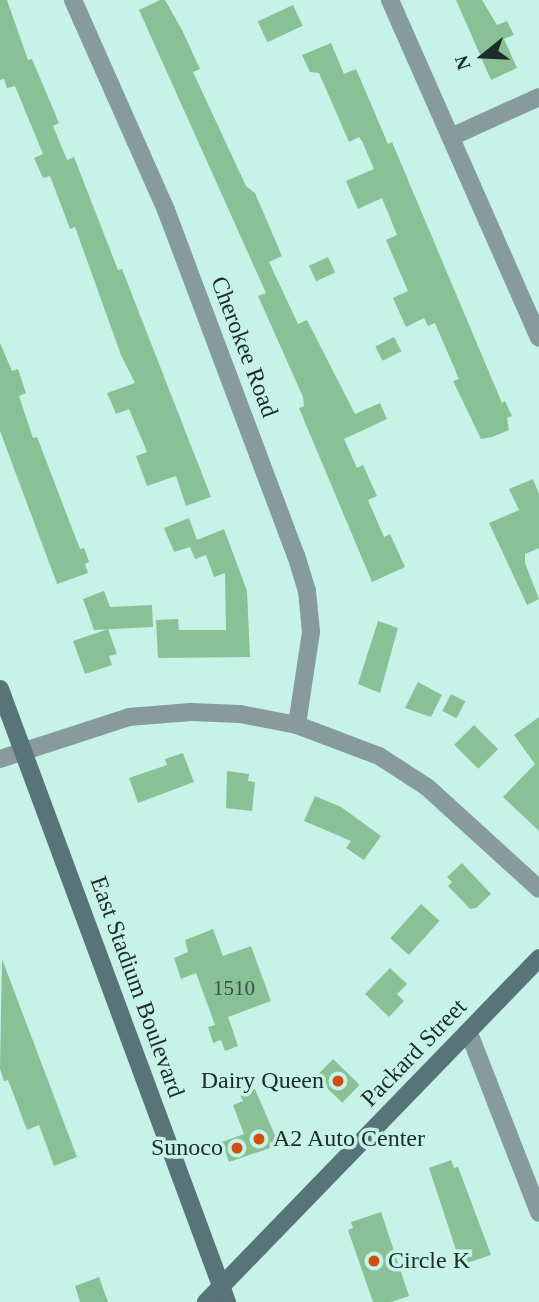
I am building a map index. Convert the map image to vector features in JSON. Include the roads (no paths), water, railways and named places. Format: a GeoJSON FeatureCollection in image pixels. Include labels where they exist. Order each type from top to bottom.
{"type":"FeatureCollection","features":[{"type":"Feature","properties":{"kind":"main road","name":"East Stadium Boulevard"},"geometry":{"type":"LineString","coordinates":[[0,689],[224,1294]]}},
{"type":"Feature","properties":{"kind":"main road","name":"Packard Street"},"geometry":{"type":"LineString","coordinates":[[206,1302],[224,1294],[539,958]]}},
{"type":"Feature","properties":{"kind":"street","name":"Cherokee Road"},"geometry":{"type":"LineString","coordinates":[[73,0],[166,210],[296,555],[311,632],[297,725]]}},
{"type":"Feature","properties":{"kind":"street"},"geometry":{"type":"LineString","coordinates":[[390,0],[539,338]]}},
{"type":"Feature","properties":{"kind":"street"},"geometry":{"type":"LineString","coordinates":[[451,137],[539,97]]}},
{"type":"Feature","properties":{"kind":"street"},"geometry":{"type":"LineString","coordinates":[[0,759],[129,717],[178,713],[240,714],[297,725],[379,756],[427,787],[539,889]]}},
{"type":"Feature","properties":{"kind":"street"},"geometry":{"type":"LineString","coordinates":[[469,1033],[539,1213]]}},
{"type":"Feature","properties":{"kind":"place","name":"Dairy Queen"},"geometry":{"type":"Point","coordinates":[338,1081]}},
{"type":"Feature","properties":{"kind":"place","name":"A2 Auto Center"},"geometry":{"type":"Point","coordinates":[259,1139]}},
{"type":"Feature","properties":{"kind":"place","name":"Sunoco"},"geometry":{"type":"Point","coordinates":[237,1148]}},
{"type":"Feature","properties":{"kind":"place","name":"Circle K"},"geometry":{"type":"Point","coordinates":[374,1261]}}]}
